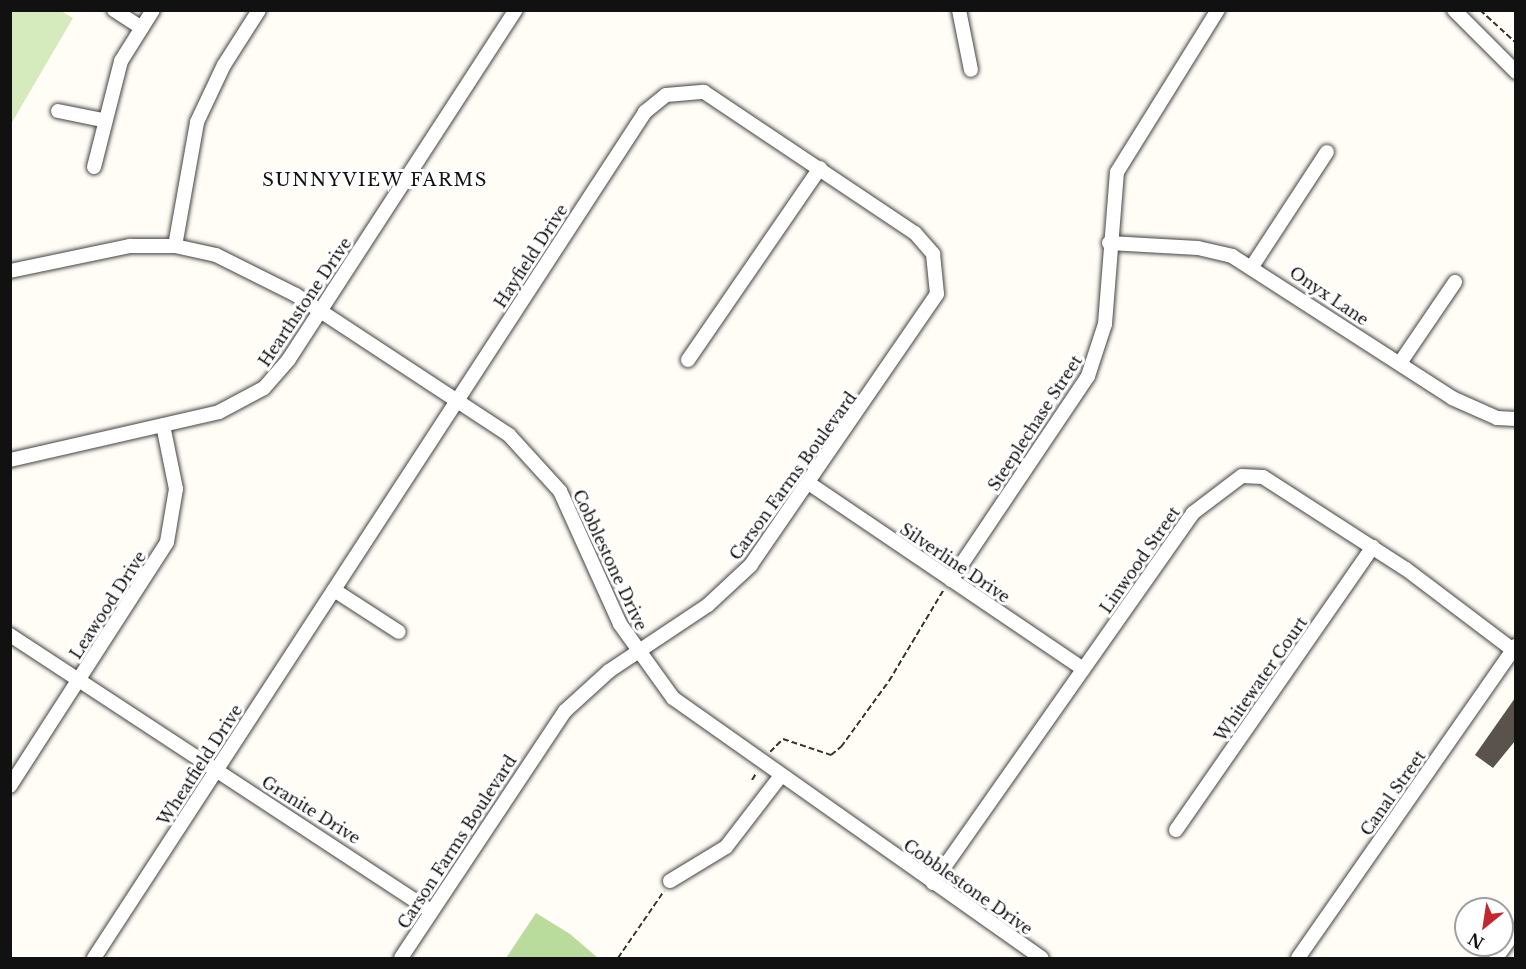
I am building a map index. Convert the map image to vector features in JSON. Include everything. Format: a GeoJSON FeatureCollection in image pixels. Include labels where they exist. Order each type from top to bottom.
{"type":"FeatureCollection","features":[{"type":"Feature","properties":{"kind":"street"},"geometry":{"type":"LineString","coordinates":[[114,10],[142,28]]}},
{"type":"Feature","properties":{"kind":"street"},"geometry":{"type":"LineString","coordinates":[[94,167],[103,120],[122,60],[153,10]]}},
{"type":"Feature","properties":{"kind":"street","name":"Hearthstone Drive"},"geometry":{"type":"LineString","coordinates":[[10,460],[229,409],[264,388],[320,311],[516,10]]}},
{"type":"Feature","properties":{"kind":"street"},"geometry":{"type":"LineString","coordinates":[[959,10],[970,70]]}},
{"type":"Feature","properties":{"kind":"street","name":"Steeplechase Street"},"geometry":{"type":"LineString","coordinates":[[951,580],[1088,376],[1105,324],[1109,243],[1117,172],[1218,10]]}},
{"type":"Feature","properties":{"kind":"street"},"geometry":{"type":"LineString","coordinates":[[1454,10],[1515,72]]}},
{"type":"Feature","properties":{"kind":"street"},"geometry":{"type":"LineString","coordinates":[[175,246],[197,122],[256,12]]}},
{"type":"Feature","properties":{"kind":"street","name":"Hayfield Drive"},"geometry":{"type":"LineString","coordinates":[[334,590],[654,102],[679,91],[704,92],[820,168]]}},
{"type":"Feature","properties":{"kind":"street"},"geometry":{"type":"LineString","coordinates":[[58,111],[103,120]]}},
{"type":"Feature","properties":{"kind":"street"},"geometry":{"type":"LineString","coordinates":[[1253,265],[1327,152]]}},
{"type":"Feature","properties":{"kind":"street"},"geometry":{"type":"LineString","coordinates":[[687,360],[820,168]]}},
{"type":"Feature","properties":{"kind":"street","name":"Carson Farms Boulevard"},"geometry":{"type":"LineString","coordinates":[[400,958],[550,730],[586,690],[731,586],[810,484],[933,306],[939,280],[926,243],[820,168]]}},
{"type":"Feature","properties":{"kind":"street","name":"Onyx Lane"},"geometry":{"type":"LineString","coordinates":[[1109,243],[1198,248],[1253,265],[1474,410],[1515,419]]}},
{"type":"Feature","properties":{"kind":"street","name":"Cobblestone Drive"},"geometry":{"type":"LineString","coordinates":[[10,271],[103,250],[175,246],[240,264],[320,311],[457,400],[509,435],[546,471],[636,652],[696,719],[1042,958]]}},
{"type":"Feature","properties":{"kind":"street"},"geometry":{"type":"LineString","coordinates":[[1400,363],[1455,282]]}},
{"type":"Feature","properties":{"kind":"street","name":"Leawood Drive"},"geometry":{"type":"LineString","coordinates":[[10,786],[158,560],[173,526],[176,489],[163,425]]}},
{"type":"Feature","properties":{"kind":"street","name":"Linwood Street"},"geometry":{"type":"LineString","coordinates":[[933,883],[1193,513],[1242,476],[1263,477],[1373,547],[1514,648]]}},
{"type":"Feature","properties":{"kind":"street","name":"Silverline Drive"},"geometry":{"type":"LineString","coordinates":[[810,484],[1083,669]]}},
{"type":"Feature","properties":{"kind":"street","name":"Whitewater Court"},"geometry":{"type":"LineString","coordinates":[[1176,830],[1373,547]]}},
{"type":"Feature","properties":{"kind":"street"},"geometry":{"type":"LineString","coordinates":[[334,590],[399,632]]}},
{"type":"Feature","properties":{"kind":"street","name":"Wheatfield Drive"},"geometry":{"type":"LineString","coordinates":[[94,958],[334,590]]}},
{"type":"Feature","properties":{"kind":"street","name":"Granite Drive"},"geometry":{"type":"LineString","coordinates":[[10,635],[80,678],[431,911]]}},
{"type":"Feature","properties":{"kind":"street","name":"Canal Street"},"geometry":{"type":"LineString","coordinates":[[1298,958],[1514,648]]}},
{"type":"Feature","properties":{"kind":"street"},"geometry":{"type":"LineString","coordinates":[[670,881],[726,847],[780,777]]}},
{"type":"Feature","properties":{"kind":"street"},"geometry":{"type":"LineString","coordinates":[[1496,958],[1515,930]]}},
{"type":"Feature","properties":{"kind":"path"},"geometry":{"type":"LineString","coordinates":[[1480,10],[1515,43]]}},
{"type":"Feature","properties":{"kind":"path"},"geometry":{"type":"LineString","coordinates":[[752,780],[783,740],[831,755],[841,747],[889,681],[951,580]]}},
{"type":"Feature","properties":{"kind":"path"},"geometry":{"type":"LineString","coordinates":[[618,958],[670,881]]}},
{"type":"Feature","properties":{"kind":"green space"},"geometry":{"type":"Polygon","coordinates":[[[11,10],[61,11],[73,18],[11,124],[11,10]]]}},
{"type":"Feature","properties":{"kind":"green space"},"geometry":{"type":"Polygon","coordinates":[[[536,913],[570,934],[598,958],[506,958],[536,913]]]}},
{"type":"Feature","properties":{"kind":"building"},"geometry":{"type":"Polygon","coordinates":[[[1515,698],[1515,741],[1493,768],[1475,755],[1515,698]]]}},
{"type":"Feature","properties":{"kind":"district","name":"SUNNYVIEW FARMS"},"geometry":{"type":"Point","coordinates":[375,180]}}]}
